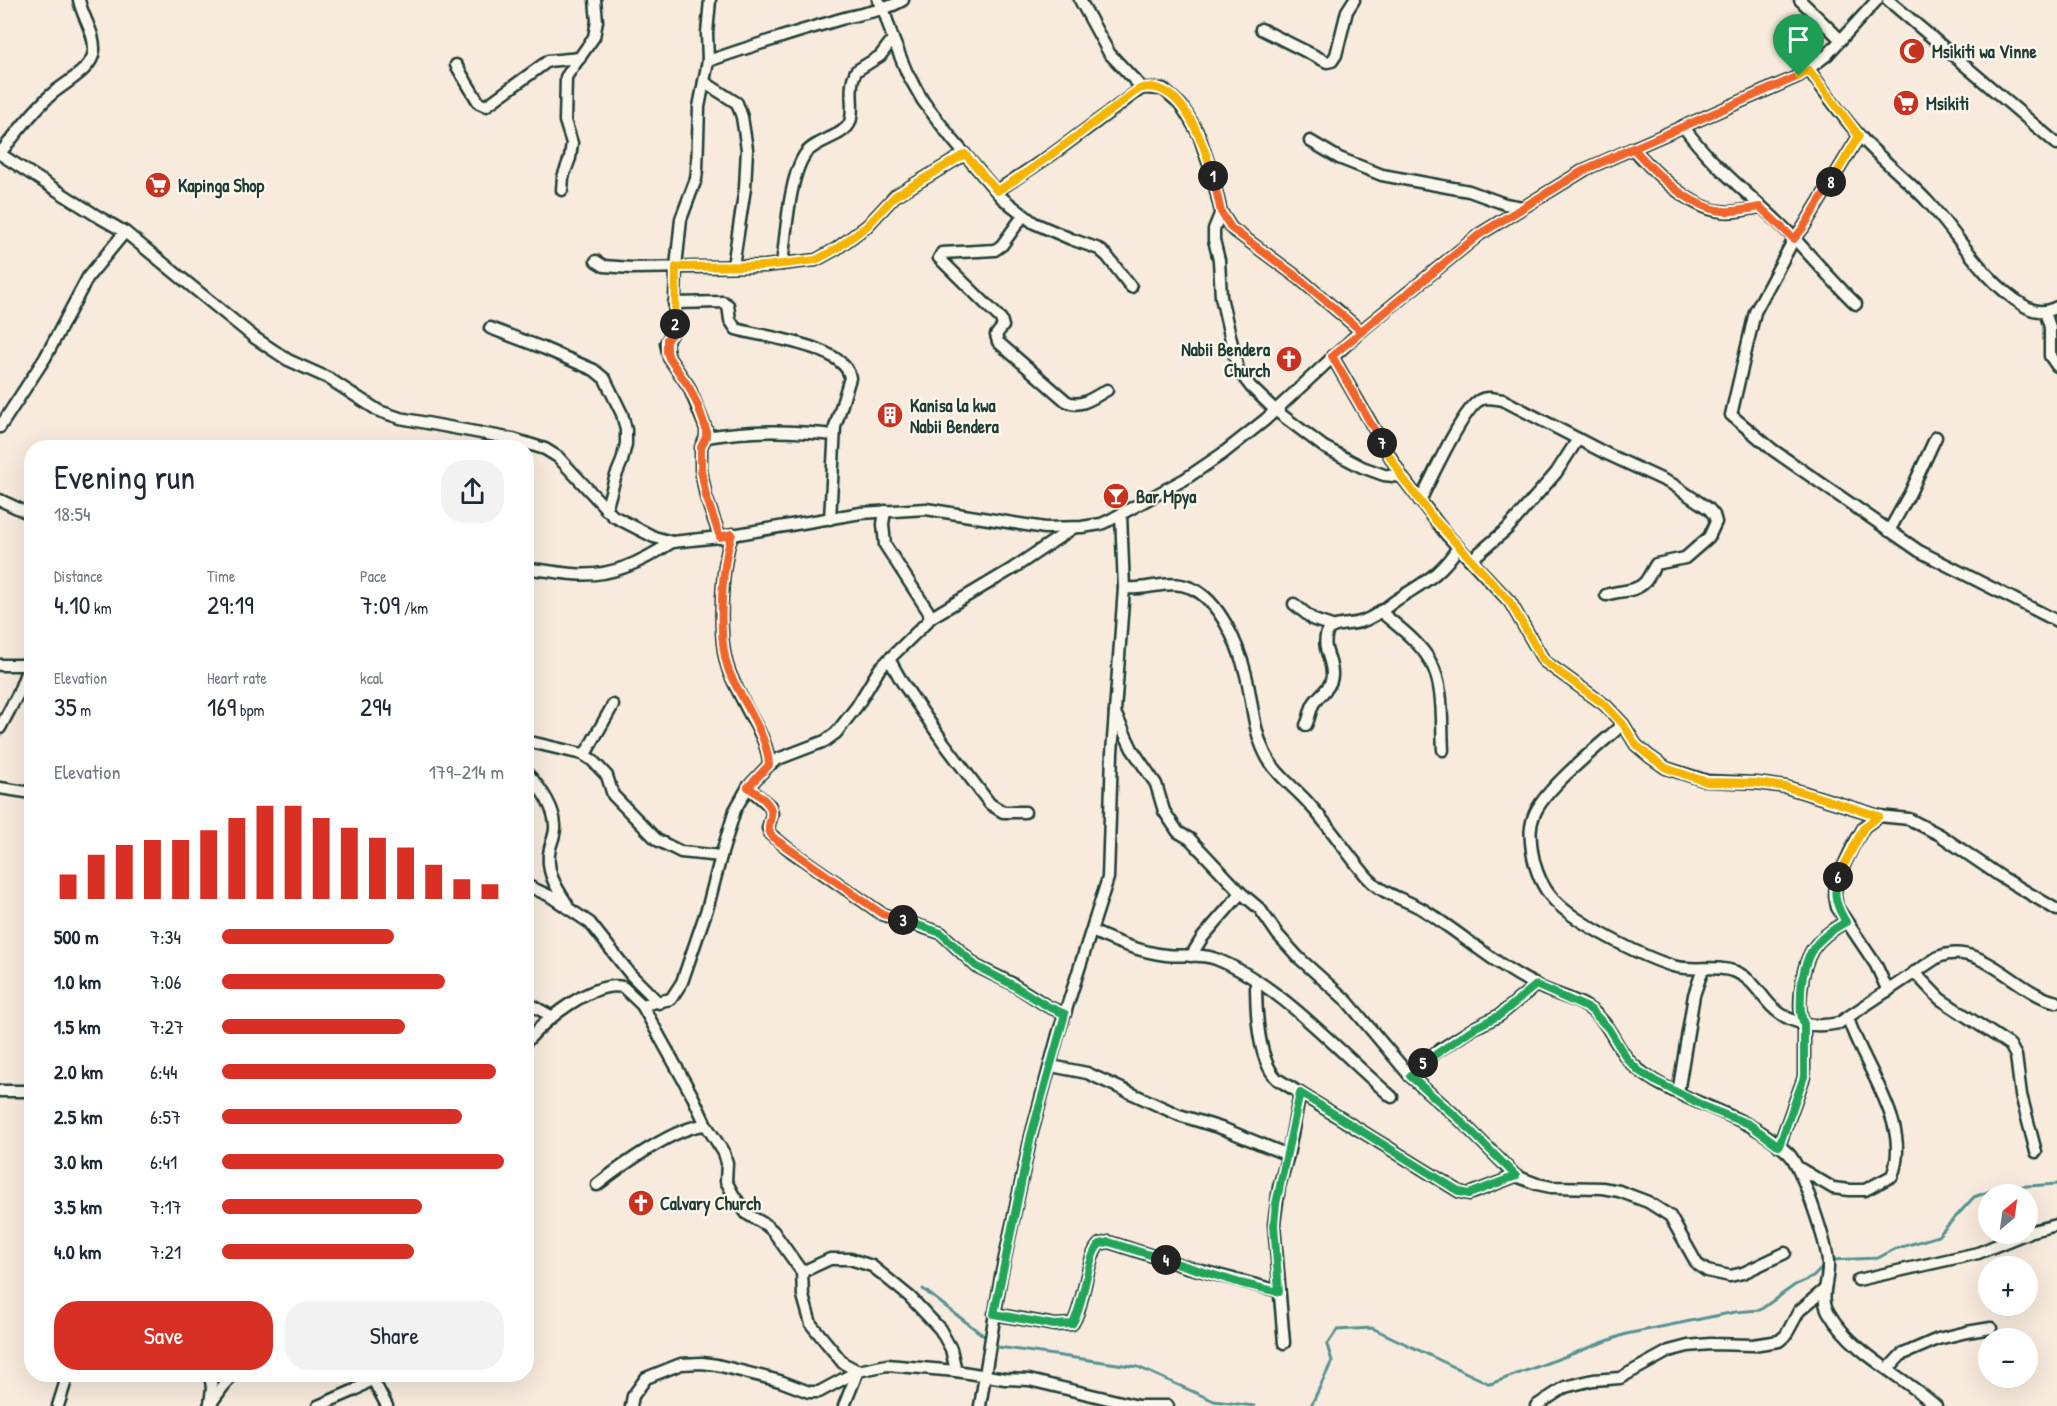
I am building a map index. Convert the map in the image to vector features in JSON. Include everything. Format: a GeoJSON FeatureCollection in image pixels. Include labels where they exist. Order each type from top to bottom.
{"type":"FeatureCollection","features":[{"type":"Feature","properties":{"kind":"street"},"geometry":{"type":"LineString","coordinates":[[80,0],[92,36],[94,50],[91,59],[77,75],[42,103],[0,154],[125,232],[246,330],[288,360],[328,378],[379,411],[400,418],[514,440]]}},
{"type":"Feature","properties":{"kind":"street"},"geometry":{"type":"LineString","coordinates":[[562,190],[572,143],[565,121],[566,77],[594,37],[597,21],[595,0]]}},
{"type":"Feature","properties":{"kind":"street"},"geometry":{"type":"LineString","coordinates":[[710,0],[707,33],[708,61],[699,107],[696,179],[681,219],[676,267],[674,329],[667,339],[667,352],[698,406],[706,437],[701,447],[701,470],[706,496],[720,537]]}},
{"type":"Feature","properties":{"kind":"street"},"geometry":{"type":"LineString","coordinates":[[708,61],[880,4],[903,0]]}},
{"type":"Feature","properties":{"kind":"street"},"geometry":{"type":"LineString","coordinates":[[1080,0],[1109,53],[1142,88]]}},
{"type":"Feature","properties":{"kind":"street"},"geometry":{"type":"LineString","coordinates":[[1261,28],[1327,63],[1332,61],[1336,55],[1347,11],[1354,0]]}},
{"type":"Feature","properties":{"kind":"street"},"geometry":{"type":"LineString","coordinates":[[1800,0],[1841,40]]}},
{"type":"Feature","properties":{"kind":"street"},"geometry":{"type":"LineString","coordinates":[[534,446],[558,457],[613,516],[641,532],[672,542],[720,537],[885,511],[926,509],[1045,528],[1101,524],[1185,479],[1222,454],[1275,410],[1361,331],[1480,234],[1586,169],[1760,95],[1809,70],[1827,55],[1877,0]]}},
{"type":"Feature","properties":{"kind":"street"},"geometry":{"type":"LineString","coordinates":[[1888,0],[2057,144]]}},
{"type":"Feature","properties":{"kind":"street"},"geometry":{"type":"LineString","coordinates":[[880,4],[907,73],[923,101],[937,122],[997,191],[1023,216],[1050,231],[1099,249],[1131,288]]}},
{"type":"Feature","properties":{"kind":"street"},"geometry":{"type":"LineString","coordinates":[[782,264],[790,205],[799,165],[807,151],[844,130],[850,122],[856,71],[880,56],[893,39]]}},
{"type":"Feature","properties":{"kind":"street"},"geometry":{"type":"LineString","coordinates":[[456,65],[479,103],[486,106],[548,62],[580,58]]}},
{"type":"Feature","properties":{"kind":"street"},"geometry":{"type":"LineString","coordinates":[[1809,70],[1859,136],[1927,200],[1994,284],[2025,307],[2045,312],[2057,308]]}},
{"type":"Feature","properties":{"kind":"street"},"geometry":{"type":"LineString","coordinates":[[704,82],[737,103],[742,117],[747,149],[745,188],[734,266]]}},
{"type":"Feature","properties":{"kind":"street"},"geometry":{"type":"LineString","coordinates":[[997,191],[1054,153],[1142,88],[1163,89],[1180,104],[1199,135],[1221,212],[1231,228],[1300,279],[1361,331]]}},
{"type":"Feature","properties":{"kind":"street"},"geometry":{"type":"LineString","coordinates":[[1683,126],[1706,155],[1794,239],[1856,304]]}},
{"type":"Feature","properties":{"kind":"street"},"geometry":{"type":"LineString","coordinates":[[1859,136],[1794,239],[1755,312],[1731,415],[1773,450],[1919,551],[2057,621]]}},
{"type":"Feature","properties":{"kind":"street"},"geometry":{"type":"LineString","coordinates":[[1310,141],[1339,158],[1382,175],[1469,191],[1505,204],[1522,207]]}},
{"type":"Feature","properties":{"kind":"street"},"geometry":{"type":"LineString","coordinates":[[1633,148],[1662,179],[1704,206],[1724,211],[1760,207]]}},
{"type":"Feature","properties":{"kind":"street"},"geometry":{"type":"LineString","coordinates":[[596,261],[604,266],[617,268],[734,266],[816,260],[836,249],[867,226],[895,196],[965,154]]}},
{"type":"Feature","properties":{"kind":"street"},"geometry":{"type":"LineString","coordinates":[[1221,212],[1214,229],[1214,240],[1221,297],[1233,357],[1238,370],[1251,387],[1275,410],[1324,447],[1362,467],[1384,475],[1402,477]]}},
{"type":"Feature","properties":{"kind":"street"},"geometry":{"type":"LineString","coordinates":[[1023,216],[1002,245],[995,250],[942,253],[939,258],[1001,319],[1003,326],[996,335],[998,342],[1066,401],[1076,405],[1107,390]]}},
{"type":"Feature","properties":{"kind":"street"},"geometry":{"type":"LineString","coordinates":[[0,427],[45,358],[88,277],[125,232]]}},
{"type":"Feature","properties":{"kind":"street"},"geometry":{"type":"LineString","coordinates":[[675,303],[723,302],[728,305],[730,320],[736,329],[804,344],[844,365],[850,378],[834,435],[830,519]]}},
{"type":"Feature","properties":{"kind":"street"},"geometry":{"type":"LineString","coordinates":[[2045,312],[2050,327],[2050,356],[2057,366]]}},
{"type":"Feature","properties":{"kind":"street"},"geometry":{"type":"LineString","coordinates":[[490,328],[594,370],[605,379],[622,414],[626,437],[622,460],[606,510]]}},
{"type":"Feature","properties":{"kind":"street"},"geometry":{"type":"LineString","coordinates":[[1332,356],[1402,477],[1458,547],[1510,602],[1544,661],[1598,700],[1623,724],[1629,736],[1649,756],[1666,768],[1707,782],[1757,783],[1786,787],[1879,816],[1910,819],[2057,910]]}},
{"type":"Feature","properties":{"kind":"street"},"geometry":{"type":"LineString","coordinates":[[1420,501],[1466,412],[1480,399],[1490,398],[1503,400],[1679,488],[1714,515],[1716,522],[1709,537],[1685,558],[1656,564],[1645,582],[1638,587],[1606,595]]}},
{"type":"Feature","properties":{"kind":"street"},"geometry":{"type":"LineString","coordinates":[[706,437],[742,431],[773,430],[834,435]]}},
{"type":"Feature","properties":{"kind":"street"},"geometry":{"type":"LineString","coordinates":[[1889,531],[1936,437]]}},
{"type":"Feature","properties":{"kind":"street"},"geometry":{"type":"LineString","coordinates":[[1471,560],[1507,530],[1556,473],[1578,439]]}},
{"type":"Feature","properties":{"kind":"street"},"geometry":{"type":"LineString","coordinates":[[0,500],[24,511]]}},
{"type":"Feature","properties":{"kind":"street"},"geometry":{"type":"LineString","coordinates":[[885,511],[883,524],[885,545],[928,611],[930,618]]}},
{"type":"Feature","properties":{"kind":"street"},"geometry":{"type":"LineString","coordinates":[[980,1406],[994,1314],[1029,1147],[1065,1014],[1104,894],[1109,867],[1109,812],[1124,588],[1121,514]]}},
{"type":"Feature","properties":{"kind":"street"},"geometry":{"type":"LineString","coordinates":[[642,1005],[670,999],[682,982],[715,884],[735,810],[748,787],[769,765],[792,753],[825,741],[836,733],[861,700],[875,676],[930,618],[1012,569],[1074,527]]}},
{"type":"Feature","properties":{"kind":"street"},"geometry":{"type":"LineString","coordinates":[[732,534],[724,574],[724,656],[731,676],[761,732],[769,753],[769,765]]}},
{"type":"Feature","properties":{"kind":"street"},"geometry":{"type":"LineString","coordinates":[[534,569],[575,574],[610,572],[635,565],[672,542]]}},
{"type":"Feature","properties":{"kind":"street"},"geometry":{"type":"LineString","coordinates":[[1294,604],[1314,620],[1332,626],[1355,624],[1371,618],[1434,576],[1458,547]]}},
{"type":"Feature","properties":{"kind":"street"},"geometry":{"type":"LineString","coordinates":[[1124,588],[1139,590],[1166,584],[1178,584],[1192,588],[1210,602],[1222,617],[1246,675],[1259,738],[1268,759],[1279,774],[1310,804],[1375,885],[1395,898],[1422,909],[1480,951],[1536,985],[1590,1009],[1608,1028],[1627,1059],[1639,1071],[1710,1109],[1749,1124],[1791,1156],[1798,1168],[1829,1261],[1824,1302],[1829,1313],[1865,1353],[1936,1406]]}},
{"type":"Feature","properties":{"kind":"street"},"geometry":{"type":"LineString","coordinates":[[1380,611],[1416,644],[1432,663],[1438,685],[1443,750]]}},
{"type":"Feature","properties":{"kind":"street"},"geometry":{"type":"LineString","coordinates":[[1306,725],[1314,704],[1328,688],[1332,677],[1331,665],[1324,645],[1328,630],[1332,626]]}},
{"type":"Feature","properties":{"kind":"street"},"geometry":{"type":"LineString","coordinates":[[889,659],[897,675],[944,743],[990,804],[1003,812],[1025,812]]}},
{"type":"Feature","properties":{"kind":"street"},"geometry":{"type":"LineString","coordinates":[[0,665],[24,665]]}},
{"type":"Feature","properties":{"kind":"street"},"geometry":{"type":"LineString","coordinates":[[0,728],[24,680]]}},
{"type":"Feature","properties":{"kind":"street"},"geometry":{"type":"LineString","coordinates":[[582,754],[587,751],[613,705]]}},
{"type":"Feature","properties":{"kind":"street"},"geometry":{"type":"LineString","coordinates":[[1115,713],[1132,749],[1156,784],[1164,811],[1178,832],[1190,839],[1241,893],[1260,909],[1278,935],[1299,958],[1347,1001],[1410,1076],[1458,1118],[1516,1176],[1537,1184],[1619,1191],[1647,1202],[1670,1216],[1697,1264],[1707,1271],[1730,1276],[1743,1273],[1785,1253]]}},
{"type":"Feature","properties":{"kind":"street"},"geometry":{"type":"LineString","coordinates":[[1623,724],[1565,778],[1538,807],[1531,823],[1530,833],[1538,877],[1554,900],[1590,927],[1647,956],[1673,966],[1703,969],[1724,968],[1738,972],[1749,980],[1782,1016],[1804,1024],[1827,1026],[1839,1023],[1914,972],[1946,954],[1956,952],[1968,954],[1983,961],[2038,995],[2057,1002]]}},
{"type":"Feature","properties":{"kind":"street"},"geometry":{"type":"LineString","coordinates":[[534,743],[582,754],[600,768],[607,776],[613,795],[657,840],[681,852],[721,856]]}},
{"type":"Feature","properties":{"kind":"street"},"geometry":{"type":"LineString","coordinates":[[534,782],[546,798],[555,825],[549,852],[550,874],[570,910]]}},
{"type":"Feature","properties":{"kind":"street"},"geometry":{"type":"LineString","coordinates":[[748,787],[770,806],[772,814],[768,828],[770,834],[791,851],[882,914],[941,933],[976,966],[1065,1014]]}},
{"type":"Feature","properties":{"kind":"street"},"geometry":{"type":"LineString","coordinates":[[0,788],[24,792]]}},
{"type":"Feature","properties":{"kind":"street"},"geometry":{"type":"LineString","coordinates":[[1879,816],[1864,827],[1842,867],[1836,882],[1835,896],[1837,907],[1876,965],[1888,991]]}},
{"type":"Feature","properties":{"kind":"street"},"geometry":{"type":"LineString","coordinates":[[534,888],[590,923],[631,975],[659,1003]]}},
{"type":"Feature","properties":{"kind":"street"},"geometry":{"type":"LineString","coordinates":[[1191,956],[1202,938],[1241,893]]}},
{"type":"Feature","properties":{"kind":"street"},"geometry":{"type":"LineString","coordinates":[[1779,1146],[1804,1077],[1804,1024],[1800,1006],[1805,962],[1810,951],[1818,942],[1830,931],[1846,922]]}},
{"type":"Feature","properties":{"kind":"street"},"geometry":{"type":"LineString","coordinates":[[1092,931],[1142,951],[1166,955],[1202,956],[1218,960],[1256,981],[1292,1008],[1392,1097]]}},
{"type":"Feature","properties":{"kind":"street"},"geometry":{"type":"LineString","coordinates":[[1678,1093],[1694,995],[1703,969]]}},
{"type":"Feature","properties":{"kind":"street"},"geometry":{"type":"LineString","coordinates":[[1914,972],[1940,999],[2010,1045],[2016,1056],[2021,1095],[2036,1152]]}},
{"type":"Feature","properties":{"kind":"street"},"geometry":{"type":"LineString","coordinates":[[1256,981],[1259,1028],[1269,1070],[1277,1079],[1460,1192],[1469,1194],[1516,1176]]}},
{"type":"Feature","properties":{"kind":"street"},"geometry":{"type":"LineString","coordinates":[[1410,1076],[1435,1053],[1474,1028],[1500,1015],[1536,985]]}},
{"type":"Feature","properties":{"kind":"street"},"geometry":{"type":"LineString","coordinates":[[534,1034],[551,1016],[600,987],[623,987],[642,1005],[706,1125],[724,1153],[727,1163],[726,1181],[742,1209],[773,1231],[802,1272],[803,1296],[811,1324],[843,1363],[858,1371]]}},
{"type":"Feature","properties":{"kind":"street"},"geometry":{"type":"LineString","coordinates":[[534,1006],[551,1016]]}},
{"type":"Feature","properties":{"kind":"street"},"geometry":{"type":"LineString","coordinates":[[1798,1168],[1833,1188],[1865,1190],[1892,1176],[1896,1166],[1898,1139],[1887,1104],[1859,1049],[1848,1018]]}},
{"type":"Feature","properties":{"kind":"street"},"geometry":{"type":"LineString","coordinates":[[1051,1066],[1087,1073],[1179,1115],[1224,1129],[1288,1155]]}},
{"type":"Feature","properties":{"kind":"street"},"geometry":{"type":"LineString","coordinates":[[0,1091],[24,1090]]}},
{"type":"Feature","properties":{"kind":"street"},"geometry":{"type":"LineString","coordinates":[[1284,1342],[1274,1224],[1279,1187],[1288,1155],[1300,1093]]}},
{"type":"Feature","properties":{"kind":"street"},"geometry":{"type":"LineString","coordinates":[[597,1185],[622,1165],[645,1151],[689,1128],[706,1125]]}},
{"type":"Feature","properties":{"kind":"street"},"geometry":{"type":"LineString","coordinates":[[2038,1230],[2057,1225]]}},
{"type":"Feature","properties":{"kind":"street"},"geometry":{"type":"LineString","coordinates":[[994,1314],[1054,1325],[1072,1324],[1083,1297],[1095,1251],[1101,1244],[1109,1242],[1279,1292]]}},
{"type":"Feature","properties":{"kind":"street"},"geometry":{"type":"LineString","coordinates":[[1858,1280],[1978,1254],[2001,1244]]}},
{"type":"Feature","properties":{"kind":"street"},"geometry":{"type":"LineString","coordinates":[[802,1272],[830,1259],[850,1258],[872,1266],[910,1297],[940,1329],[951,1349],[956,1371]]}},
{"type":"Feature","properties":{"kind":"street"},"geometry":{"type":"LineString","coordinates":[[1536,1406],[1566,1387],[1593,1380],[1620,1378],[1669,1352],[1688,1346],[1754,1345],[1779,1341],[1786,1335],[1799,1311],[1825,1289]]}},
{"type":"Feature","properties":{"kind":"street"},"geometry":{"type":"LineString","coordinates":[[1888,1369],[1901,1355],[1938,1339],[1978,1331]]}},
{"type":"Feature","properties":{"kind":"street"},"geometry":{"type":"LineString","coordinates":[[631,1406],[633,1396],[646,1378],[681,1364],[702,1363],[780,1381],[809,1392],[819,1392],[858,1371],[887,1365],[1029,1380],[1068,1388],[1107,1402],[1138,1406],[1168,1406]]}},
{"type":"Feature","properties":{"kind":"street"},"geometry":{"type":"LineString","coordinates":[[844,1406],[858,1371]]}},
{"type":"Feature","properties":{"kind":"street"},"geometry":{"type":"LineString","coordinates":[[58,1406],[66,1382]]}},
{"type":"Feature","properties":{"kind":"street"},"geometry":{"type":"LineString","coordinates":[[211,1382],[211,1405]]}},
{"type":"Feature","properties":{"kind":"street"},"geometry":{"type":"LineString","coordinates":[[211,1405],[227,1382]]}},
{"type":"Feature","properties":{"kind":"street"},"geometry":{"type":"LineString","coordinates":[[318,1406],[355,1390],[365,1382]]}},
{"type":"Feature","properties":{"kind":"street"},"geometry":{"type":"LineString","coordinates":[[374,1382],[387,1406]]}},
{"type":"Feature","properties":{"kind":"waterway"},"geometry":{"type":"LineString","coordinates":[[1831,1260],[1878,1258],[1895,1249],[1938,1236],[1974,1197],[1999,1188],[2057,1184]]}},
{"type":"Feature","properties":{"kind":"waterway"},"geometry":{"type":"LineString","coordinates":[[1311,1406],[1332,1361],[1327,1345],[1337,1330],[1372,1328],[1490,1384],[1626,1334],[1735,1312],[1760,1310],[1795,1285],[1813,1277],[1824,1266]]}},
{"type":"Feature","properties":{"kind":"waterway"},"geometry":{"type":"LineString","coordinates":[[923,1289],[988,1339]]}},
{"type":"Feature","properties":{"kind":"waterway"},"geometry":{"type":"LineString","coordinates":[[993,1344],[998,1347],[1138,1367],[1214,1401],[1254,1406]]}},
{"type":"Feature","properties":{"kind":"place","name":"Msikiti wa Vinne"},"geometry":{"type":"Point","coordinates":[1912,51]}},
{"type":"Feature","properties":{"kind":"place","name":"Msikiti"},"geometry":{"type":"Point","coordinates":[1906,103]}},
{"type":"Feature","properties":{"kind":"place","name":"Kapinga Shop"},"geometry":{"type":"Point","coordinates":[158,185]}},
{"type":"Feature","properties":{"kind":"place","name":"Nabii Bendera Church"},"geometry":{"type":"Point","coordinates":[1289,359]}},
{"type":"Feature","properties":{"kind":"place","name":"Kanisa la kwa Nabii Bendera"},"geometry":{"type":"Point","coordinates":[890,415]}},
{"type":"Feature","properties":{"kind":"place","name":"Bar Mpya"},"geometry":{"type":"Point","coordinates":[1116,496]}},
{"type":"Feature","properties":{"kind":"place","name":"Calvary Church"},"geometry":{"type":"Point","coordinates":[641,1203]}},
{"type":"Feature","properties":{"kind":"route"},"geometry":{"type":"LineString","coordinates":[[1799,76],[1760,95],[1667,132],[1586,169],[1480,234],[1361,331],[1300,279],[1231,228],[1218,204],[1212,174],[1199,135],[1180,104],[1163,89],[1142,88],[1019,178],[997,191],[965,154],[895,196],[867,226],[836,249],[816,260],[765,266],[676,267],[674,332],[667,339],[667,352],[689,387],[706,429],[706,437],[701,447],[701,470],[711,512],[720,537],[732,534],[724,574],[724,656],[731,676],[761,732],[769,753],[769,765],[748,787],[770,806],[772,814],[768,828],[770,834],[882,914],[941,933],[965,957],[986,973],[1065,1014],[1031,1136],[994,1314],[1054,1325],[1072,1324],[1083,1297],[1095,1251],[1101,1244],[1109,1242],[1240,1283],[1279,1292],[1274,1224],[1276,1204],[1300,1093],[1460,1192],[1469,1194],[1516,1176],[1458,1118],[1410,1076],[1435,1053],[1474,1028],[1500,1015],[1536,985],[1590,1009],[1608,1028],[1627,1059],[1639,1071],[1710,1109],[1749,1124],[1779,1146],[1804,1077],[1804,1024],[1800,1006],[1805,962],[1810,951],[1818,942],[1830,931],[1846,922],[1837,907],[1836,882],[1864,827],[1879,816],[1786,787],[1757,783],[1707,782],[1666,768],[1649,756],[1636,745],[1623,724],[1605,705],[1544,661],[1510,602],[1446,534],[1402,477],[1332,356],[1480,234],[1551,189],[1586,169],[1633,148],[1662,179],[1696,201],[1712,209],[1724,211],[1760,207],[1794,239],[1859,136],[1809,70],[1799,76]]}}]}
